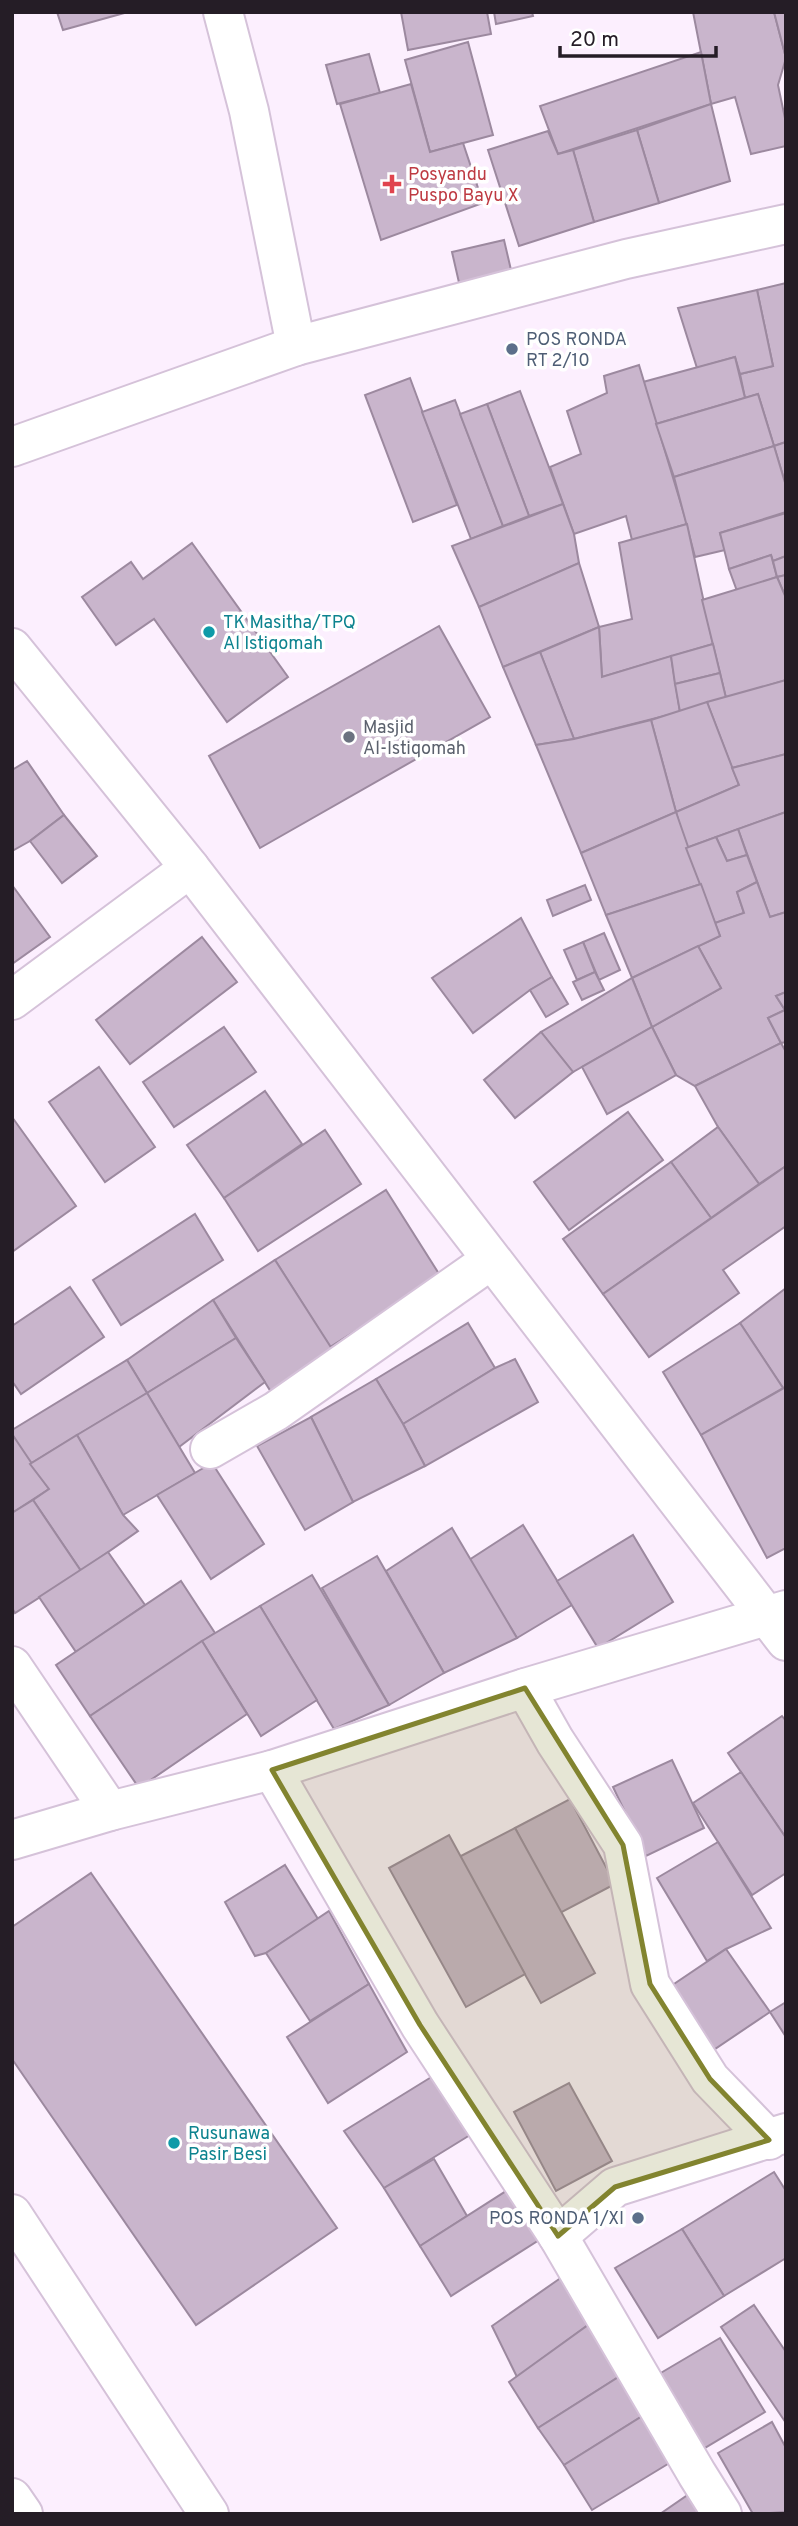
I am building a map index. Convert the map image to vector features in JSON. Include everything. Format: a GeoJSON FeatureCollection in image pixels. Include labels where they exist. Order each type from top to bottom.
{"type":"FeatureCollection","features":[{"type":"Feature","properties":{"kind":"main road"},"geometry":{"type":"LineString","coordinates":[[223,12],[249,111],[296,346]]}},
{"type":"Feature","properties":{"kind":"main road"},"geometry":{"type":"LineString","coordinates":[[12,447],[296,346],[626,259],[786,224]]}},
{"type":"Feature","properties":{"kind":"main road"},"geometry":{"type":"LineString","coordinates":[[12,648],[190,868],[491,1260],[779,1622],[525,1688],[272,1770],[110,1811],[12,1840]]}},
{"type":"Feature","properties":{"kind":"main road"},"geometry":{"type":"LineString","coordinates":[[12,1000],[190,868]]}},
{"type":"Feature","properties":{"kind":"main road"},"geometry":{"type":"LineString","coordinates":[[210,1449],[276,1410],[491,1260]]}},
{"type":"Feature","properties":{"kind":"main road"},"geometry":{"type":"LineString","coordinates":[[12,1666],[110,1811]]}},
{"type":"Feature","properties":{"kind":"main road"},"geometry":{"type":"LineString","coordinates":[[525,1688],[555,1741],[623,1845],[650,1984],[710,2078],[777,2136]]}},
{"type":"Feature","properties":{"kind":"main road"},"geometry":{"type":"LineString","coordinates":[[272,1770],[420,2025],[558,2236],[722,2514]]}},
{"type":"Feature","properties":{"kind":"main road"},"geometry":{"type":"LineString","coordinates":[[558,2236],[615,2187],[777,2136]]}},
{"type":"Feature","properties":{"kind":"main road"},"geometry":{"type":"LineString","coordinates":[[12,2214],[209,2514]]}},
{"type":"Feature","properties":{"kind":"main road"},"geometry":{"type":"LineString","coordinates":[[12,2498],[23,2514]]}},
{"type":"Feature","properties":{"kind":"highlighted area"},"geometry":{"type":"Polygon","coordinates":[[[525,1688],[623,1845],[650,1984],[710,2079],[769,2140],[615,2187],[558,2236],[420,2025],[272,1770],[525,1688]]]}},
{"type":"Feature","properties":{"kind":"building"},"geometry":{"type":"Polygon","coordinates":[[[57,12],[128,12],[63,30],[57,12]]]}},
{"type":"Feature","properties":{"kind":"building"},"geometry":{"type":"Polygon","coordinates":[[[401,12],[487,12],[491,34],[408,50],[401,12]]]}},
{"type":"Feature","properties":{"kind":"building"},"geometry":{"type":"Polygon","coordinates":[[[494,12],[532,12],[533,16],[496,24],[494,12]]]}},
{"type":"Feature","properties":{"kind":"building"},"geometry":{"type":"Polygon","coordinates":[[[693,12],[774,12],[786,58],[778,85],[786,123],[786,146],[751,154],[735,97],[711,104],[693,12]]]}},
{"type":"Feature","properties":{"kind":"building"},"geometry":{"type":"Polygon","coordinates":[[[774,12],[786,12],[786,58],[774,12]]]}},
{"type":"Feature","properties":{"kind":"building"},"geometry":{"type":"Polygon","coordinates":[[[468,42],[493,135],[430,152],[405,60],[468,42]]]}},
{"type":"Feature","properties":{"kind":"building"},"geometry":{"type":"Polygon","coordinates":[[[701,52],[711,104],[558,154],[540,106],[701,52]]]}},
{"type":"Feature","properties":{"kind":"building"},"geometry":{"type":"Polygon","coordinates":[[[369,54],[380,93],[337,104],[326,65],[369,54]]]}},
{"type":"Feature","properties":{"kind":"building"},"geometry":{"type":"Polygon","coordinates":[[[411,84],[430,152],[463,143],[483,203],[381,240],[340,104],[411,84]]]}},
{"type":"Feature","properties":{"kind":"building"},"geometry":{"type":"Polygon","coordinates":[[[711,104],[730,181],[659,203],[637,130],[711,104]]]}},
{"type":"Feature","properties":{"kind":"building"},"geometry":{"type":"Polygon","coordinates":[[[637,130],[659,203],[594,222],[573,150],[637,130]]]}},
{"type":"Feature","properties":{"kind":"building"},"geometry":{"type":"Polygon","coordinates":[[[548,131],[558,154],[573,150],[594,222],[519,246],[488,150],[548,131]]]}},
{"type":"Feature","properties":{"kind":"building"},"geometry":{"type":"Polygon","coordinates":[[[504,240],[515,287],[463,300],[452,252],[504,240]]]}},
{"type":"Feature","properties":{"kind":"building"},"geometry":{"type":"Polygon","coordinates":[[[786,283],[786,442],[774,446],[758,394],[745,398],[740,374],[773,366],[757,290],[786,283]]]}},
{"type":"Feature","properties":{"kind":"building"},"geometry":{"type":"Polygon","coordinates":[[[757,290],[773,366],[740,374],[735,357],[697,368],[678,308],[757,290]]]}},
{"type":"Feature","properties":{"kind":"building"},"geometry":{"type":"Polygon","coordinates":[[[735,357],[745,398],[656,424],[643,382],[735,357]]]}},
{"type":"Feature","properties":{"kind":"building"},"geometry":{"type":"Polygon","coordinates":[[[639,365],[687,524],[632,540],[626,516],[574,534],[550,467],[581,454],[567,411],[607,393],[604,376],[639,365]]]}},
{"type":"Feature","properties":{"kind":"building"},"geometry":{"type":"Polygon","coordinates":[[[410,378],[457,505],[413,522],[365,395],[410,378]]]}},
{"type":"Feature","properties":{"kind":"building"},"geometry":{"type":"Polygon","coordinates":[[[520,391],[563,504],[529,516],[487,404],[520,391]]]}},
{"type":"Feature","properties":{"kind":"building"},"geometry":{"type":"Polygon","coordinates":[[[758,394],[774,446],[674,477],[656,424],[758,394]]]}},
{"type":"Feature","properties":{"kind":"building"},"geometry":{"type":"Polygon","coordinates":[[[455,400],[503,526],[471,539],[422,412],[455,400]]]}},
{"type":"Feature","properties":{"kind":"building"},"geometry":{"type":"Polygon","coordinates":[[[487,404],[529,516],[503,526],[460,414],[487,404]]]}},
{"type":"Feature","properties":{"kind":"building"},"geometry":{"type":"Polygon","coordinates":[[[786,442],[786,486],[774,446],[786,442]]]}},
{"type":"Feature","properties":{"kind":"building"},"geometry":{"type":"Polygon","coordinates":[[[774,446],[786,486],[786,512],[720,533],[725,550],[695,557],[674,477],[774,446]]]}},
{"type":"Feature","properties":{"kind":"building"},"geometry":{"type":"Polygon","coordinates":[[[563,504],[574,534],[579,563],[479,607],[452,546],[563,504]]]}},
{"type":"Feature","properties":{"kind":"building"},"geometry":{"type":"Polygon","coordinates":[[[786,513],[786,556],[773,561],[771,555],[729,569],[720,533],[786,513]]]}},
{"type":"Feature","properties":{"kind":"building"},"geometry":{"type":"Polygon","coordinates":[[[687,524],[713,644],[602,677],[599,627],[632,619],[619,543],[687,524]]]}},
{"type":"Feature","properties":{"kind":"building","name":"TK Masitha/TPQ Al Istiqomah"},"geometry":{"type":"Polygon","coordinates":[[[192,543],[288,677],[227,722],[154,619],[116,645],[82,597],[131,562],[143,579],[192,543]]]}},
{"type":"Feature","properties":{"kind":"building"},"geometry":{"type":"Polygon","coordinates":[[[771,555],[777,577],[737,591],[729,569],[771,555]]]}},
{"type":"Feature","properties":{"kind":"building"},"geometry":{"type":"Polygon","coordinates":[[[786,556],[786,575],[777,577],[773,561],[786,556]]]}},
{"type":"Feature","properties":{"kind":"building"},"geometry":{"type":"Polygon","coordinates":[[[579,563],[599,627],[503,667],[479,607],[579,563]]]}},
{"type":"Feature","properties":{"kind":"building"},"geometry":{"type":"Polygon","coordinates":[[[786,575],[786,598],[777,577],[786,575]]]}},
{"type":"Feature","properties":{"kind":"building"},"geometry":{"type":"Polygon","coordinates":[[[777,577],[786,598],[786,680],[726,698],[702,600],[777,577]]]}},
{"type":"Feature","properties":{"kind":"building","name":"Masjid Al-Istiqomah"},"geometry":{"type":"Polygon","coordinates":[[[439,626],[490,717],[260,848],[209,756],[439,626]]]}},
{"type":"Feature","properties":{"kind":"building"},"geometry":{"type":"Polygon","coordinates":[[[599,627],[602,677],[671,656],[680,712],[574,739],[540,652],[599,627]]]}},
{"type":"Feature","properties":{"kind":"building"},"geometry":{"type":"Polygon","coordinates":[[[713,644],[720,673],[675,684],[671,656],[713,644]]]}},
{"type":"Feature","properties":{"kind":"building"},"geometry":{"type":"Polygon","coordinates":[[[540,652],[574,739],[536,745],[503,667],[540,652]]]}},
{"type":"Feature","properties":{"kind":"building"},"geometry":{"type":"Polygon","coordinates":[[[720,673],[726,698],[680,712],[675,684],[720,673]]]}},
{"type":"Feature","properties":{"kind":"building"},"geometry":{"type":"Polygon","coordinates":[[[786,680],[786,754],[732,768],[707,702],[786,680]]]}},
{"type":"Feature","properties":{"kind":"building"},"geometry":{"type":"Polygon","coordinates":[[[707,702],[739,785],[676,812],[651,720],[707,702]]]}},
{"type":"Feature","properties":{"kind":"building"},"geometry":{"type":"Polygon","coordinates":[[[651,720],[676,812],[581,853],[536,745],[574,739],[651,720]]]}},
{"type":"Feature","properties":{"kind":"building"},"geometry":{"type":"Polygon","coordinates":[[[786,754],[786,812],[686,848],[676,812],[739,785],[732,768],[786,754]]]}},
{"type":"Feature","properties":{"kind":"building"},"geometry":{"type":"Polygon","coordinates":[[[27,761],[64,815],[12,851],[12,770],[27,761]]]}},
{"type":"Feature","properties":{"kind":"building"},"geometry":{"type":"Polygon","coordinates":[[[676,812],[701,884],[606,915],[581,853],[676,812]]]}},
{"type":"Feature","properties":{"kind":"building"},"geometry":{"type":"Polygon","coordinates":[[[786,812],[786,912],[770,917],[738,829],[786,812]]]}},
{"type":"Feature","properties":{"kind":"building"},"geometry":{"type":"Polygon","coordinates":[[[64,815],[97,856],[62,883],[30,841],[64,815]]]}},
{"type":"Feature","properties":{"kind":"building"},"geometry":{"type":"Polygon","coordinates":[[[738,829],[747,855],[727,861],[716,837],[738,829]]]}},
{"type":"Feature","properties":{"kind":"building"},"geometry":{"type":"Polygon","coordinates":[[[716,837],[727,861],[747,855],[757,882],[737,892],[744,913],[715,923],[686,848],[716,837]]]}},
{"type":"Feature","properties":{"kind":"building"},"geometry":{"type":"Polygon","coordinates":[[[757,882],[770,917],[786,912],[786,992],[776,996],[785,1010],[768,1018],[781,1043],[695,1086],[676,1075],[652,1027],[721,988],[698,946],[720,936],[715,923],[744,913],[737,892],[757,882]]]}},
{"type":"Feature","properties":{"kind":"building"},"geometry":{"type":"Polygon","coordinates":[[[701,884],[720,936],[632,978],[606,915],[701,884]]]}},
{"type":"Feature","properties":{"kind":"building"},"geometry":{"type":"Polygon","coordinates":[[[12,885],[50,937],[12,964],[12,885]]]}},
{"type":"Feature","properties":{"kind":"building"},"geometry":{"type":"Polygon","coordinates":[[[585,885],[591,900],[553,916],[547,900],[585,885]]]}},
{"type":"Feature","properties":{"kind":"building"},"geometry":{"type":"Polygon","coordinates":[[[521,918],[552,977],[530,990],[473,1033],[432,978],[521,918]]]}},
{"type":"Feature","properties":{"kind":"building"},"geometry":{"type":"Polygon","coordinates":[[[604,933],[620,970],[599,980],[583,942],[604,933]]]}},
{"type":"Feature","properties":{"kind":"building"},"geometry":{"type":"Polygon","coordinates":[[[202,937],[237,982],[130,1064],[96,1020],[202,937]]]}},
{"type":"Feature","properties":{"kind":"building"},"geometry":{"type":"Polygon","coordinates":[[[583,942],[595,972],[577,980],[564,950],[583,942]]]}},
{"type":"Feature","properties":{"kind":"building"},"geometry":{"type":"Polygon","coordinates":[[[698,946],[721,988],[652,1027],[632,978],[698,946]]]}},
{"type":"Feature","properties":{"kind":"building"},"geometry":{"type":"Polygon","coordinates":[[[595,972],[604,990],[582,1000],[573,982],[595,972]]]}},
{"type":"Feature","properties":{"kind":"building"},"geometry":{"type":"Polygon","coordinates":[[[552,977],[568,1004],[546,1017],[530,990],[552,977]]]}},
{"type":"Feature","properties":{"kind":"building"},"geometry":{"type":"Polygon","coordinates":[[[632,978],[652,1027],[573,1072],[541,1032],[632,978]]]}},
{"type":"Feature","properties":{"kind":"building"},"geometry":{"type":"Polygon","coordinates":[[[786,992],[786,1042],[781,1043],[768,1018],[785,1010],[776,996],[786,992]]]}},
{"type":"Feature","properties":{"kind":"building"},"geometry":{"type":"Polygon","coordinates":[[[224,1027],[256,1072],[174,1127],[143,1082],[224,1027]]]}},
{"type":"Feature","properties":{"kind":"building"},"geometry":{"type":"Polygon","coordinates":[[[652,1027],[676,1075],[607,1114],[582,1067],[652,1027]]]}},
{"type":"Feature","properties":{"kind":"building"},"geometry":{"type":"Polygon","coordinates":[[[541,1032],[573,1072],[515,1118],[484,1080],[541,1032]]]}},
{"type":"Feature","properties":{"kind":"building"},"geometry":{"type":"Polygon","coordinates":[[[781,1043],[786,1052],[786,1166],[759,1184],[718,1127],[695,1086],[781,1043]]]}},
{"type":"Feature","properties":{"kind":"building"},"geometry":{"type":"Polygon","coordinates":[[[99,1067],[155,1147],[105,1182],[49,1102],[99,1067]]]}},
{"type":"Feature","properties":{"kind":"building"},"geometry":{"type":"Polygon","coordinates":[[[265,1091],[302,1144],[224,1198],[187,1145],[265,1091]]]}},
{"type":"Feature","properties":{"kind":"building"},"geometry":{"type":"Polygon","coordinates":[[[628,1112],[663,1160],[569,1230],[534,1182],[628,1112]]]}},
{"type":"Feature","properties":{"kind":"building"},"geometry":{"type":"Polygon","coordinates":[[[12,1117],[76,1206],[12,1252],[12,1117]]]}},
{"type":"Feature","properties":{"kind":"building"},"geometry":{"type":"Polygon","coordinates":[[[718,1127],[759,1184],[711,1218],[671,1162],[718,1127]]]}},
{"type":"Feature","properties":{"kind":"building"},"geometry":{"type":"Polygon","coordinates":[[[325,1130],[361,1184],[258,1251],[224,1198],[325,1130]]]}},
{"type":"Feature","properties":{"kind":"building"},"geometry":{"type":"Polygon","coordinates":[[[671,1162],[711,1218],[603,1294],[563,1239],[671,1162]]]}},
{"type":"Feature","properties":{"kind":"building"},"geometry":{"type":"Polygon","coordinates":[[[786,1166],[786,1226],[723,1270],[739,1293],[649,1357],[603,1294],[786,1166]]]}},
{"type":"Feature","properties":{"kind":"building"},"geometry":{"type":"Polygon","coordinates":[[[386,1190],[441,1277],[330,1347],[275,1260],[386,1190]]]}},
{"type":"Feature","properties":{"kind":"building"},"geometry":{"type":"Polygon","coordinates":[[[195,1214],[223,1260],[121,1325],[93,1280],[195,1214]]]}},
{"type":"Feature","properties":{"kind":"building"},"geometry":{"type":"Polygon","coordinates":[[[275,1260],[341,1363],[278,1403],[213,1300],[275,1260]]]}},
{"type":"Feature","properties":{"kind":"building"},"geometry":{"type":"Polygon","coordinates":[[[70,1287],[104,1337],[21,1394],[12,1381],[12,1326],[70,1287]]]}},
{"type":"Feature","properties":{"kind":"building"},"geometry":{"type":"Polygon","coordinates":[[[786,1288],[786,1387],[783,1388],[740,1323],[786,1288]]]}},
{"type":"Feature","properties":{"kind":"building"},"geometry":{"type":"Polygon","coordinates":[[[213,1300],[236,1338],[147,1393],[127,1360],[213,1300]]]}},
{"type":"Feature","properties":{"kind":"building"},"geometry":{"type":"Polygon","coordinates":[[[468,1323],[495,1368],[403,1424],[376,1379],[468,1323]]]}},
{"type":"Feature","properties":{"kind":"building"},"geometry":{"type":"Polygon","coordinates":[[[740,1323],[783,1388],[701,1435],[663,1372],[740,1323]]]}},
{"type":"Feature","properties":{"kind":"building"},"geometry":{"type":"Polygon","coordinates":[[[236,1338],[265,1382],[179,1447],[147,1393],[236,1338]]]}},
{"type":"Feature","properties":{"kind":"building"},"geometry":{"type":"Polygon","coordinates":[[[515,1359],[538,1402],[425,1466],[403,1424],[495,1368],[515,1359]]]}},
{"type":"Feature","properties":{"kind":"building"},"geometry":{"type":"Polygon","coordinates":[[[127,1360],[147,1393],[30,1464],[12,1430],[127,1360]]]}},
{"type":"Feature","properties":{"kind":"building"},"geometry":{"type":"Polygon","coordinates":[[[376,1379],[425,1466],[353,1502],[311,1417],[376,1379]]]}},
{"type":"Feature","properties":{"kind":"building"},"geometry":{"type":"Polygon","coordinates":[[[786,1387],[786,1548],[767,1558],[701,1435],[786,1387]]]}},
{"type":"Feature","properties":{"kind":"building"},"geometry":{"type":"Polygon","coordinates":[[[147,1393],[195,1473],[123,1515],[77,1435],[147,1393]]]}},
{"type":"Feature","properties":{"kind":"building"},"geometry":{"type":"Polygon","coordinates":[[[311,1417],[353,1502],[305,1530],[257,1446],[311,1417]]]}},
{"type":"Feature","properties":{"kind":"building"},"geometry":{"type":"Polygon","coordinates":[[[12,1434],[49,1489],[12,1513],[12,1434]]]}},
{"type":"Feature","properties":{"kind":"building"},"geometry":{"type":"Polygon","coordinates":[[[77,1435],[123,1515],[138,1531],[81,1571],[33,1500],[49,1489],[30,1464],[77,1435]]]}},
{"type":"Feature","properties":{"kind":"building"},"geometry":{"type":"Polygon","coordinates":[[[212,1463],[264,1544],[211,1579],[157,1495],[212,1463]]]}},
{"type":"Feature","properties":{"kind":"building"},"geometry":{"type":"Polygon","coordinates":[[[33,1500],[81,1571],[15,1613],[12,1608],[12,1513],[33,1500]]]}},
{"type":"Feature","properties":{"kind":"building"},"geometry":{"type":"Polygon","coordinates":[[[523,1525],[572,1605],[517,1638],[469,1560],[523,1525]]]}},
{"type":"Feature","properties":{"kind":"building"},"geometry":{"type":"Polygon","coordinates":[[[452,1528],[517,1638],[444,1673],[386,1571],[452,1528]]]}},
{"type":"Feature","properties":{"kind":"building"},"geometry":{"type":"Polygon","coordinates":[[[633,1535],[673,1602],[598,1648],[557,1581],[633,1535]]]}},
{"type":"Feature","properties":{"kind":"building"},"geometry":{"type":"Polygon","coordinates":[[[108,1552],[145,1605],[76,1652],[39,1597],[108,1552]]]}},
{"type":"Feature","properties":{"kind":"building"},"geometry":{"type":"Polygon","coordinates":[[[377,1556],[444,1673],[389,1705],[322,1588],[377,1556]]]}},
{"type":"Feature","properties":{"kind":"building"},"geometry":{"type":"Polygon","coordinates":[[[312,1575],[389,1705],[334,1729],[260,1606],[312,1575]]]}},
{"type":"Feature","properties":{"kind":"building"},"geometry":{"type":"Polygon","coordinates":[[[181,1581],[215,1633],[90,1716],[56,1665],[181,1581]]]}},
{"type":"Feature","properties":{"kind":"building"},"geometry":{"type":"Polygon","coordinates":[[[260,1606],[317,1700],[261,1736],[202,1641],[260,1606]]]}},
{"type":"Feature","properties":{"kind":"building"},"geometry":{"type":"Polygon","coordinates":[[[202,1641],[247,1714],[139,1788],[90,1716],[202,1641]]]}},
{"type":"Feature","properties":{"kind":"building"},"geometry":{"type":"Polygon","coordinates":[[[782,1716],[786,1721],[786,1838],[728,1753],[782,1716]]]}},
{"type":"Feature","properties":{"kind":"building"},"geometry":{"type":"Polygon","coordinates":[[[672,1760],[704,1828],[646,1856],[613,1787],[672,1760]]]}},
{"type":"Feature","properties":{"kind":"building"},"geometry":{"type":"Polygon","coordinates":[[[741,1772],[786,1838],[786,1873],[752,1895],[693,1803],[741,1772]]]}},
{"type":"Feature","properties":{"kind":"building"},"geometry":{"type":"Polygon","coordinates":[[[570,1799],[615,1884],[560,1913],[515,1828],[570,1799]]]}},
{"type":"Feature","properties":{"kind":"building"},"geometry":{"type":"Polygon","coordinates":[[[515,1828],[595,1973],[541,2003],[459,1857],[515,1828]]]}},
{"type":"Feature","properties":{"kind":"building"},"geometry":{"type":"Polygon","coordinates":[[[449,1835],[525,1974],[466,2007],[389,1868],[449,1835]]]}},
{"type":"Feature","properties":{"kind":"building"},"geometry":{"type":"Polygon","coordinates":[[[718,1842],[771,1928],[707,1961],[657,1878],[718,1842]]]}},
{"type":"Feature","properties":{"kind":"building"},"geometry":{"type":"Polygon","coordinates":[[[285,1865],[318,1919],[266,1953],[255,1956],[225,1902],[285,1865]]]}},
{"type":"Feature","properties":{"kind":"building","name":"Rusunawa Pasir Besi"},"geometry":{"type":"Polygon","coordinates":[[[91,1873],[337,2228],[196,2325],[12,2059],[12,1927],[91,1873]]]}},
{"type":"Feature","properties":{"kind":"building"},"geometry":{"type":"Polygon","coordinates":[[[329,1911],[369,1984],[310,2021],[266,1953],[329,1911]]]}},
{"type":"Feature","properties":{"kind":"building"},"geometry":{"type":"Polygon","coordinates":[[[726,1949],[770,2012],[712,2051],[671,1986],[726,1949]]]}},
{"type":"Feature","properties":{"kind":"building"},"geometry":{"type":"Polygon","coordinates":[[[369,1984],[407,2052],[328,2103],[287,2037],[369,1984]]]}},
{"type":"Feature","properties":{"kind":"building"},"geometry":{"type":"Polygon","coordinates":[[[786,2002],[786,2037],[770,2012],[786,2002]]]}},
{"type":"Feature","properties":{"kind":"building"},"geometry":{"type":"Polygon","coordinates":[[[433,2076],[470,2135],[384,2188],[344,2131],[433,2076]]]}},
{"type":"Feature","properties":{"kind":"building"},"geometry":{"type":"Polygon","coordinates":[[[569,2083],[612,2161],[556,2191],[514,2112],[569,2083]]]}},
{"type":"Feature","properties":{"kind":"building"},"geometry":{"type":"Polygon","coordinates":[[[434,2159],[467,2216],[420,2246],[384,2188],[434,2159]]]}},
{"type":"Feature","properties":{"kind":"building"},"geometry":{"type":"Polygon","coordinates":[[[774,2172],[786,2191],[786,2258],[724,2296],[682,2229],[774,2172]]]}},
{"type":"Feature","properties":{"kind":"building"},"geometry":{"type":"Polygon","coordinates":[[[514,2186],[547,2235],[451,2296],[420,2246],[514,2186]]]}},
{"type":"Feature","properties":{"kind":"building"},"geometry":{"type":"Polygon","coordinates":[[[682,2229],[724,2296],[658,2338],[615,2268],[682,2229]]]}},
{"type":"Feature","properties":{"kind":"building"},"geometry":{"type":"Polygon","coordinates":[[[562,2277],[595,2320],[517,2377],[492,2326],[562,2277]]]}},
{"type":"Feature","properties":{"kind":"building"},"geometry":{"type":"Polygon","coordinates":[[[754,2305],[786,2352],[786,2423],[721,2327],[754,2305]]]}},
{"type":"Feature","properties":{"kind":"building"},"geometry":{"type":"Polygon","coordinates":[[[595,2320],[628,2371],[538,2428],[509,2382],[595,2320]]]}},
{"type":"Feature","properties":{"kind":"building"},"geometry":{"type":"Polygon","coordinates":[[[720,2338],[765,2412],[703,2449],[659,2374],[720,2338]]]}},
{"type":"Feature","properties":{"kind":"building"},"geometry":{"type":"Polygon","coordinates":[[[628,2371],[652,2410],[564,2465],[538,2428],[628,2371]]]}},
{"type":"Feature","properties":{"kind":"building"},"geometry":{"type":"Polygon","coordinates":[[[652,2410],[681,2456],[592,2510],[564,2465],[652,2410]]]}},
{"type":"Feature","properties":{"kind":"building"},"geometry":{"type":"Polygon","coordinates":[[[772,2422],[786,2448],[786,2512],[753,2514],[718,2453],[772,2422]]]}},
{"type":"Feature","properties":{"kind":"building"},"geometry":{"type":"Polygon","coordinates":[[[692,2492],[706,2514],[660,2514],[692,2492]]]}},
{"type":"Feature","properties":{"kind":"place","name":"Posyandu Puspo Bayu X"},"geometry":{"type":"Point","coordinates":[392,184]}},
{"type":"Feature","properties":{"kind":"place","name":"POS RONDA RT 2/10"},"geometry":{"type":"Point","coordinates":[512,349]}},
{"type":"Feature","properties":{"kind":"place","name":"TK Masitha/TPQ Al Istiqomah"},"geometry":{"type":"Point","coordinates":[209,632]}},
{"type":"Feature","properties":{"kind":"place","name":"Masjid Al-Istiqomah"},"geometry":{"type":"Point","coordinates":[349,737]}},
{"type":"Feature","properties":{"kind":"place","name":"Rusunawa Pasir Besi"},"geometry":{"type":"Point","coordinates":[174,2143]}},
{"type":"Feature","properties":{"kind":"place","name":"POS RONDA 1/XI"},"geometry":{"type":"Point","coordinates":[638,2218]}}]}
